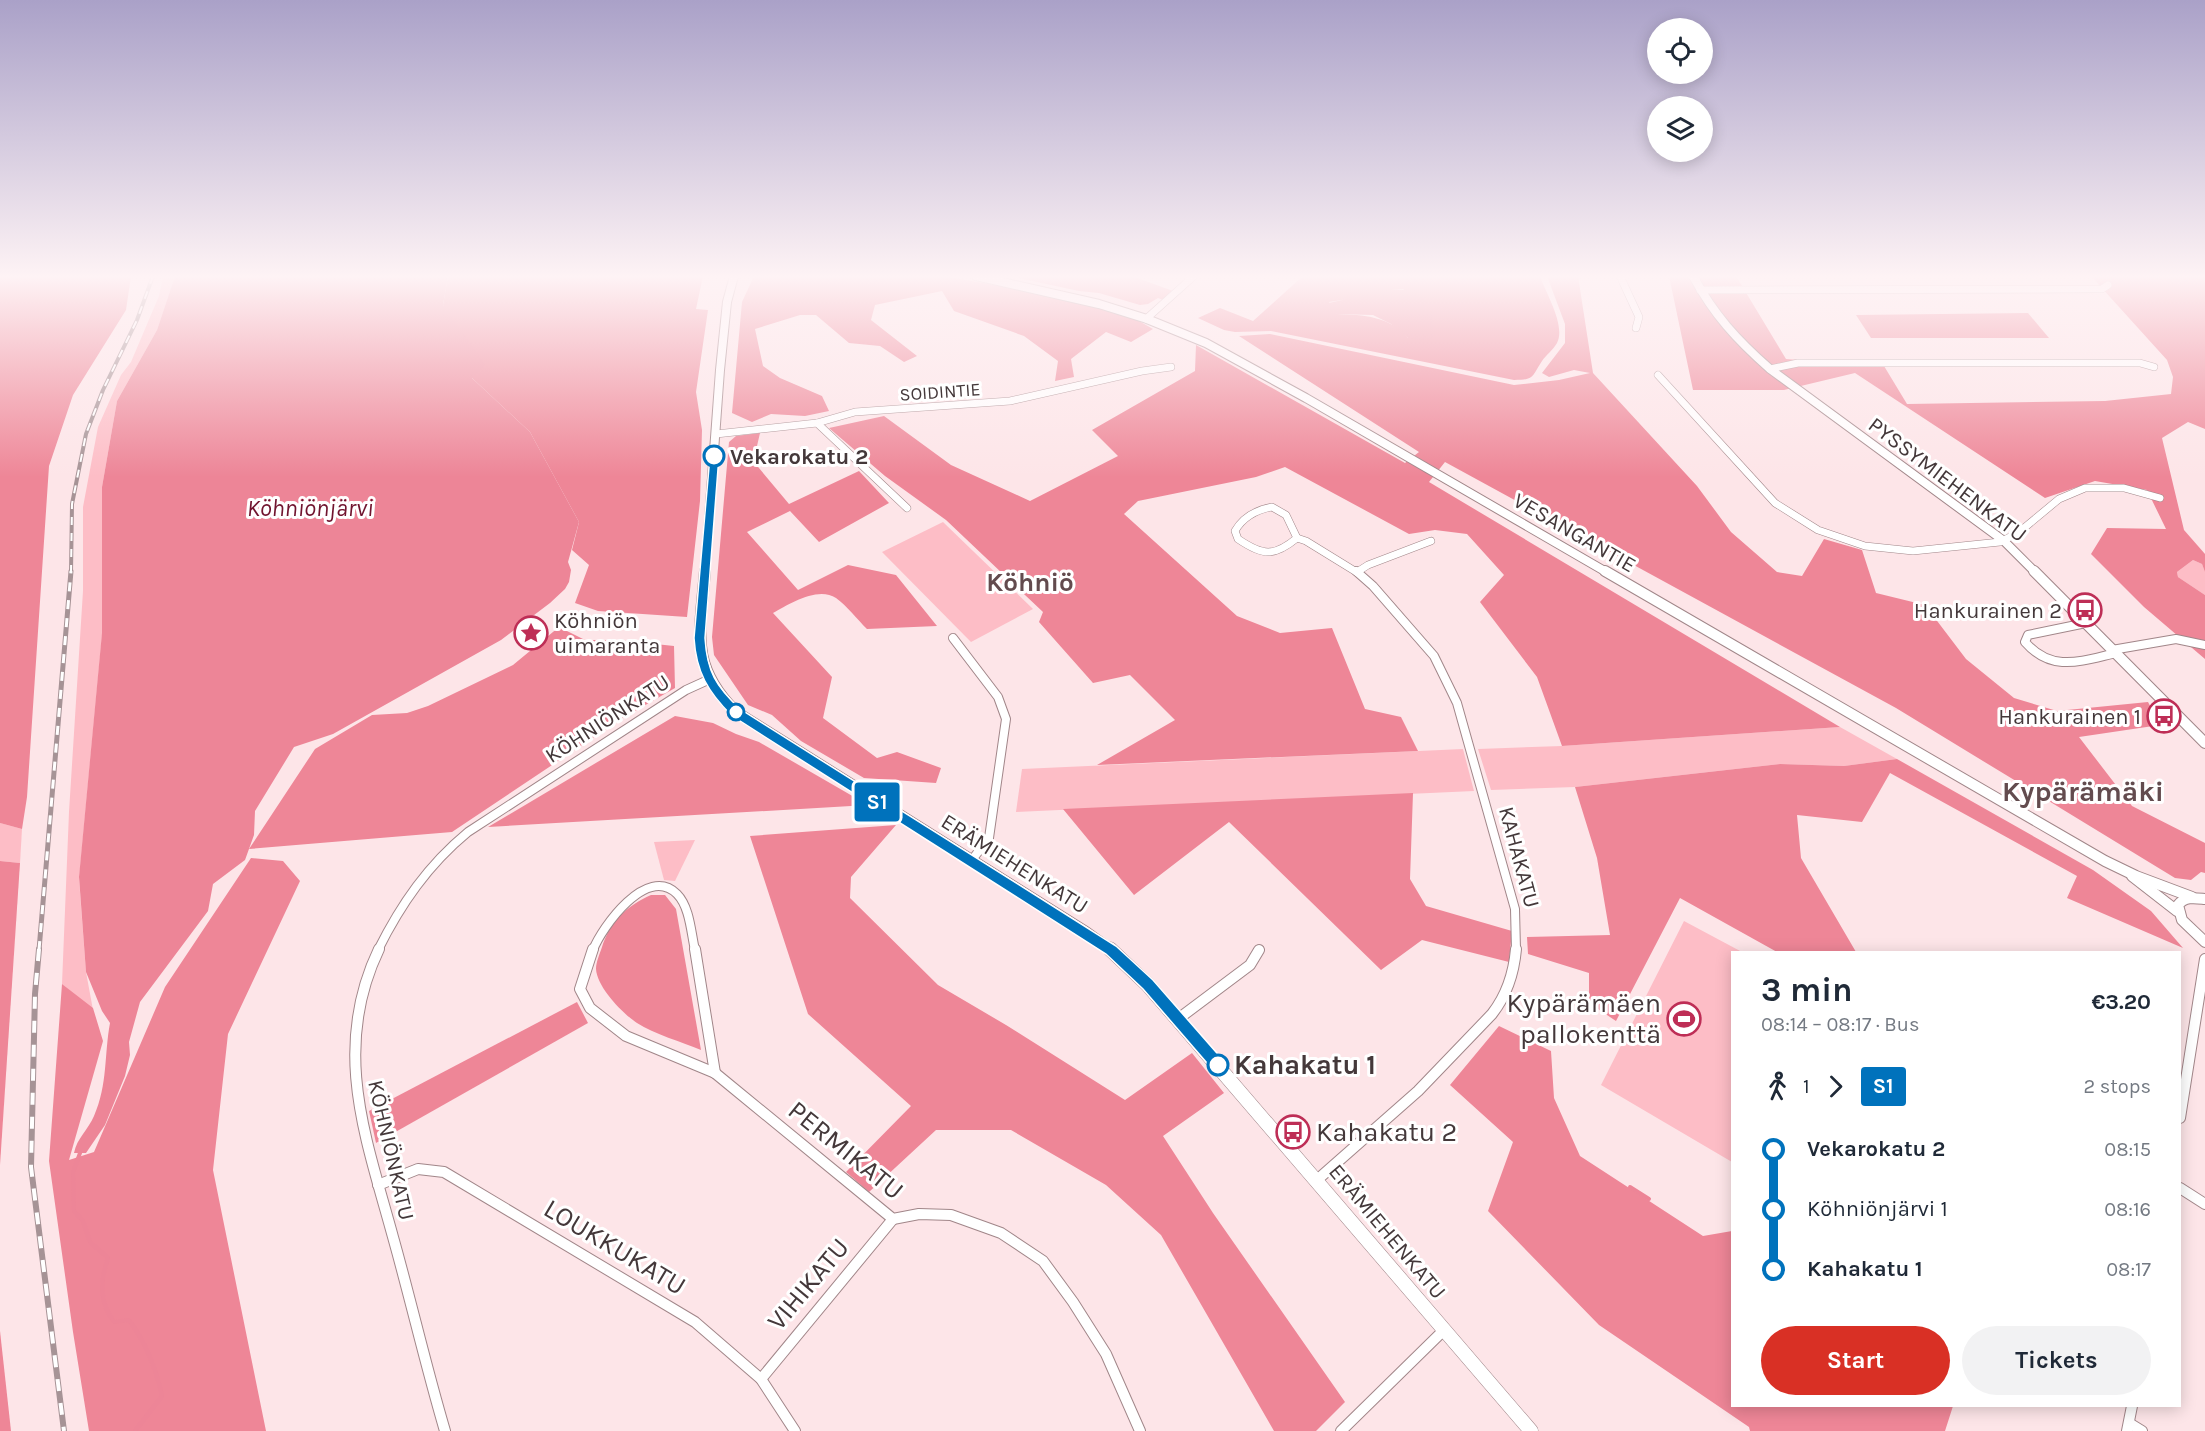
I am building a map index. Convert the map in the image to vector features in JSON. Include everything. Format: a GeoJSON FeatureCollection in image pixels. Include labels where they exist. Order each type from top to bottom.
{"type":"FeatureCollection","features":[{"type":"Feature","properties":{"kind":"street","name":"ERÄMIEHENKATU"},"geometry":{"type":"LineString","coordinates":[[724,343],[699,638],[700,657],[708,680],[719,696],[736,712],[1111,950],[1148,985],[1178,1019],[1530,1431]]}},
{"type":"Feature","properties":{"kind":"street","name":"VESANGANTIE"},"geometry":{"type":"LineString","coordinates":[[1204,343],[1266,375],[2132,875],[2200,897]]}},
{"type":"Feature","properties":{"kind":"street","name":"PYSSYMIEHENKATU"},"geometry":{"type":"LineString","coordinates":[[1740,343],[1770,369],[2004,542],[2205,743]]}},
{"type":"Feature","properties":{"kind":"street"},"geometry":{"type":"LineString","coordinates":[[1770,369],[1798,363],[2139,363],[2154,367]]}},
{"type":"Feature","properties":{"kind":"street","name":"SOIDINTIE"},"geometry":{"type":"LineString","coordinates":[[716,434],[817,423],[855,412],[1010,401],[1142,371],[1172,367]]}},
{"type":"Feature","properties":{"kind":"street"},"geometry":{"type":"LineString","coordinates":[[1658,375],[1762,490],[1787,512],[1816,528],[1863,545],[1911,552],[2004,542],[2063,496],[2080,490],[2127,489],[2160,498]]}},
{"type":"Feature","properties":{"kind":"street"},"geometry":{"type":"LineString","coordinates":[[817,423],[907,508]]}},
{"type":"Feature","properties":{"kind":"street"},"geometry":{"type":"LineString","coordinates":[[1272,507],[1288,516],[1297,538],[1283,550],[1269,554],[1255,550],[1238,539],[1234,531],[1246,518],[1264,508],[1272,507]]}},
{"type":"Feature","properties":{"kind":"street","name":"KAHAKATU"},"geometry":{"type":"LineString","coordinates":[[1297,538],[1306,541],[1357,572],[1373,586],[1434,656],[1448,680],[1477,771],[1515,909],[1518,931],[1509,984],[1499,1003],[1449,1063],[1317,1180]]}},
{"type":"Feature","properties":{"kind":"street"},"geometry":{"type":"LineString","coordinates":[[1357,572],[1368,565],[1431,541]]}},
{"type":"Feature","properties":{"kind":"street"},"geometry":{"type":"LineString","coordinates":[[2086,623],[2028,635],[2025,642],[2038,657],[2054,663],[2176,639],[2205,645]]}},
{"type":"Feature","properties":{"kind":"street"},"geometry":{"type":"LineString","coordinates":[[953,638],[967,660],[1000,698],[1005,708],[1006,719],[989,838],[971,861]]}},
{"type":"Feature","properties":{"kind":"street","name":"KÖHNIÖNKATU"},"geometry":{"type":"LineString","coordinates":[[445,1431],[378,1185],[355,1090],[352,1045],[356,1007],[363,982],[372,959],[401,906],[438,859],[458,840],[486,819],[686,690],[708,680]]}},
{"type":"Feature","properties":{"kind":"street","name":"VESANGANTIE"},"geometry":{"type":"LineString","coordinates":[[2132,875],[2140,884],[2168,902],[2177,911],[2183,925],[2205,942]]}},
{"type":"Feature","properties":{"kind":"street","name":"PERMIKATU"},"geometry":{"type":"LineString","coordinates":[[715,1072],[698,962],[684,904],[678,894],[669,888],[651,887],[629,898],[613,912],[598,934],[580,989],[590,1008],[626,1036],[715,1072],[893,1219],[919,1214],[951,1215],[1001,1233],[1043,1261],[1073,1302],[1106,1354],[1140,1431]]}},
{"type":"Feature","properties":{"kind":"street"},"geometry":{"type":"LineString","coordinates":[[2177,911],[2182,901],[2200,897]]}},
{"type":"Feature","properties":{"kind":"street"},"geometry":{"type":"LineString","coordinates":[[1178,1019],[1250,965],[1259,950]]}},
{"type":"Feature","properties":{"kind":"street"},"geometry":{"type":"LineString","coordinates":[[2181,1112],[2205,959]]}},
{"type":"Feature","properties":{"kind":"street","name":"LOUKKUKATU"},"geometry":{"type":"LineString","coordinates":[[378,1185],[416,1167],[431,1167],[444,1172],[695,1322],[760,1379],[795,1431]]}},
{"type":"Feature","properties":{"kind":"street"},"geometry":{"type":"LineString","coordinates":[[2181,1189],[2205,1204]]}},
{"type":"Feature","properties":{"kind":"street","name":"VIHIKATU"},"geometry":{"type":"LineString","coordinates":[[760,1379],[893,1219]]}},
{"type":"Feature","properties":{"kind":"street"},"geometry":{"type":"LineString","coordinates":[[1341,1431],[1444,1330]]}},
{"type":"Feature","properties":{"kind":"street"},"geometry":{"type":"LineString","coordinates":[[2132,1407],[2128,1427],[2142,1431]]}},
{"type":"Feature","properties":{"kind":"shaded area"},"geometry":{"type":"Polygon","coordinates":[[[0,343],[106,343],[73,395],[49,466],[27,797],[22,829],[0,823],[0,343]]]}},
{"type":"Feature","properties":{"kind":"shaded area"},"geometry":{"type":"Polygon","coordinates":[[[139,343],[150,343],[117,401],[102,487],[102,635],[79,879],[86,972],[93,1010],[62,984],[69,812],[83,591],[83,507],[98,427],[121,375],[131,362],[139,343]]]}},
{"type":"Feature","properties":{"kind":"shaded area"},"geometry":{"type":"Polygon","coordinates":[[[458,343],[703,343],[696,392],[702,430],[700,501],[687,617],[598,611],[575,603],[589,565],[572,550],[579,522],[530,432],[472,378],[458,343]]]}},
{"type":"Feature","properties":{"kind":"shaded area"},"geometry":{"type":"Polygon","coordinates":[[[738,343],[758,343],[763,366],[780,378],[822,396],[829,411],[805,416],[771,414],[752,422],[732,413],[738,343]]]}},
{"type":"Feature","properties":{"kind":"shaded area"},"geometry":{"type":"Polygon","coordinates":[[[849,343],[900,343],[917,356],[904,362],[880,346],[849,343]]]}},
{"type":"Feature","properties":{"kind":"shaded area"},"geometry":{"type":"Polygon","coordinates":[[[1033,343],[1092,343],[1071,359],[1074,377],[1055,381],[1058,361],[1033,343]]]}},
{"type":"Feature","properties":{"kind":"shaded area"},"geometry":{"type":"Polygon","coordinates":[[[1250,343],[1312,343],[1514,385],[1559,380],[1590,373],[1574,370],[1549,377],[1542,373],[1565,343],[1588,343],[1593,373],[1697,486],[1731,532],[1777,572],[1802,576],[1824,539],[1862,550],[1876,593],[1925,605],[1966,659],[2014,698],[2057,711],[2148,702],[2160,725],[2079,737],[2132,806],[2205,843],[2205,873],[2201,872],[2191,880],[2175,878],[1896,708],[1445,462],[1429,482],[1840,727],[1562,746],[1537,677],[1480,602],[1504,575],[1467,534],[1435,530],[1409,534],[1285,467],[1256,477],[1138,501],[1124,514],[1237,616],[1280,633],[1332,628],[1365,709],[1401,717],[1418,751],[1097,765],[1175,720],[1130,675],[1093,683],[1039,622],[1043,612],[946,520],[885,476],[829,428],[884,416],[951,465],[1030,501],[1118,456],[1092,430],[1195,371],[1196,345],[1405,463],[1419,452],[1250,343]]]}},
{"type":"Feature","properties":{"kind":"shaded area"},"geometry":{"type":"Polygon","coordinates":[[[1329,343],[1557,343],[1532,376],[1514,380],[1329,343]]]}},
{"type":"Feature","properties":{"kind":"shaded area"},"geometry":{"type":"Polygon","coordinates":[[[1683,343],[1776,343],[1786,359],[1884,366],[1907,404],[2105,401],[2171,394],[2173,377],[2167,360],[2151,343],[2205,343],[2205,429],[2188,422],[2162,438],[2184,530],[2205,554],[2205,572],[2202,564],[2193,560],[2177,572],[2178,577],[2205,595],[2205,659],[2144,607],[2091,554],[2107,528],[2166,529],[2147,490],[2095,481],[2045,498],[1855,373],[1784,390],[1693,390],[1683,343]]]}},
{"type":"Feature","properties":{"kind":"shaded area"},"geometry":{"type":"Polygon","coordinates":[[[760,433],[757,446],[748,455],[789,504],[859,471],[889,503],[819,542],[790,511],[747,532],[798,590],[848,565],[896,575],[937,626],[867,629],[836,598],[821,594],[804,598],[773,613],[832,677],[823,718],[877,758],[897,752],[941,768],[936,783],[864,778],[801,741],[772,715],[748,705],[714,655],[712,637],[729,442],[736,436],[760,433]]]}},
{"type":"Feature","properties":{"kind":"shaded area"},"geometry":{"type":"Polygon","coordinates":[[[943,522],[1033,609],[971,642],[882,552],[943,522]]]}},
{"type":"Feature","properties":{"kind":"shaded area"},"geometry":{"type":"Polygon","coordinates":[[[2193,560],[2202,564],[2205,572],[2205,595],[2178,577],[2177,572],[2193,560]]]}},
{"type":"Feature","properties":{"kind":"shaded area"},"geometry":{"type":"Polygon","coordinates":[[[559,627],[585,640],[618,640],[674,646],[675,688],[621,719],[452,832],[249,849],[315,749],[372,715],[407,713],[428,706],[513,665],[559,627]]]}},
{"type":"Feature","properties":{"kind":"shaded area"},"geometry":{"type":"Polygon","coordinates":[[[675,716],[713,723],[759,742],[868,805],[488,827],[675,716]]]}},
{"type":"Feature","properties":{"kind":"shaded area"},"geometry":{"type":"Polygon","coordinates":[[[1840,727],[1897,759],[1844,766],[1780,764],[1575,787],[1491,790],[1478,749],[1562,746],[1840,727]]]}},
{"type":"Feature","properties":{"kind":"shaded area"},"geometry":{"type":"Polygon","coordinates":[[[1463,749],[1474,791],[1016,812],[1022,769],[1463,749]]]}},
{"type":"Feature","properties":{"kind":"shaded area"},"geometry":{"type":"Polygon","coordinates":[[[1897,759],[2093,870],[2151,911],[2183,948],[2067,898],[2077,876],[1890,773],[1862,822],[1797,815],[1801,858],[1855,951],[1775,951],[1680,898],[1616,1021],[1589,1003],[1589,973],[1528,954],[1527,937],[1610,935],[1597,858],[1575,787],[1780,764],[1844,766],[1897,759]]]}},
{"type":"Feature","properties":{"kind":"shaded area"},"geometry":{"type":"Polygon","coordinates":[[[1413,793],[1410,879],[1426,906],[1512,931],[1509,962],[1422,940],[1381,970],[1229,822],[1134,895],[1063,809],[1413,793]]]}},
{"type":"Feature","properties":{"kind":"shaded area"},"geometry":{"type":"Polygon","coordinates":[[[0,823],[22,829],[20,863],[0,861],[0,823]]]}},
{"type":"Feature","properties":{"kind":"shaded area"},"geometry":{"type":"Polygon","coordinates":[[[896,825],[851,877],[850,898],[938,985],[1125,1100],[1192,1053],[1224,1093],[1163,1136],[1213,1213],[1345,1402],[1316,1431],[1274,1431],[1161,1235],[1106,1185],[1011,1130],[936,1130],[869,1192],[846,1172],[911,1106],[808,1014],[750,836],[896,825]]]}},
{"type":"Feature","properties":{"kind":"shaded area"},"geometry":{"type":"Polygon","coordinates":[[[695,840],[675,881],[664,880],[654,842],[695,840]]]}},
{"type":"Feature","properties":{"kind":"shaded area"},"geometry":{"type":"Polygon","coordinates":[[[251,858],[283,861],[300,881],[228,1034],[213,1170],[266,1431],[89,1431],[49,1161],[62,984],[93,1008],[103,1041],[69,1160],[94,1152],[165,987],[251,858]]]}},
{"type":"Feature","properties":{"kind":"shaded area"},"geometry":{"type":"Polygon","coordinates":[[[0,861],[20,863],[0,1165],[0,861]]]}},
{"type":"Feature","properties":{"kind":"shaded area"},"geometry":{"type":"Polygon","coordinates":[[[651,895],[665,895],[676,909],[701,1050],[637,1023],[611,999],[597,976],[597,961],[610,929],[627,909],[651,895]]]}},
{"type":"Feature","properties":{"kind":"shaded area","name":"Kypärämäen pallokenttä"},"geometry":{"type":"Polygon","coordinates":[[[1684,921],[1740,951],[1731,951],[1731,1161],[1601,1085],[1684,921]]]}},
{"type":"Feature","properties":{"kind":"shaded area"},"geometry":{"type":"Polygon","coordinates":[[[577,1002],[588,1023],[376,1143],[369,1111],[577,1002]]]}},
{"type":"Feature","properties":{"kind":"shaded area"},"geometry":{"type":"Polygon","coordinates":[[[1499,1026],[1551,1051],[1554,1098],[1580,1156],[1703,1236],[1731,1231],[1731,1407],[1953,1407],[1945,1431],[1750,1431],[1749,1427],[1599,1325],[1488,1211],[1513,1142],[1450,1085],[1499,1026]]]}},
{"type":"Feature","properties":{"kind":"shaded area"},"geometry":{"type":"Polygon","coordinates":[[[0,1331],[11,1431],[0,1431],[0,1331]]]}},
{"type":"Feature","properties":{"kind":"water","name":"Köhniönjärvi"},"geometry":{"type":"Polygon","coordinates":[[[150,343],[469,343],[485,365],[472,378],[530,432],[579,522],[568,562],[571,570],[569,582],[550,603],[501,640],[333,734],[294,747],[255,811],[254,835],[245,860],[213,884],[208,911],[140,1002],[129,1042],[130,1055],[125,1076],[105,1125],[86,1153],[74,1153],[92,1121],[102,1092],[110,1023],[102,1011],[86,972],[79,877],[102,633],[102,487],[117,401],[150,343]]]}},
{"type":"Feature","properties":{"kind":"waterway"},"geometry":{"type":"LineString","coordinates":[[80,1153],[73,1172],[74,1211],[83,1221],[90,1242],[108,1258],[102,1283],[103,1299],[114,1322],[129,1320],[135,1329],[150,1356],[162,1396],[135,1431]]}},
{"type":"Feature","properties":{"kind":"waterway"},"geometry":{"type":"LineString","coordinates":[[1630,1187],[1649,1199]]}},
{"type":"Feature","properties":{"kind":"railway"},"geometry":{"type":"LineString","coordinates":[[71,573],[72,504],[86,434],[103,390],[126,343]]}},
{"type":"Feature","properties":{"kind":"railway"},"geometry":{"type":"LineString","coordinates":[[39,950],[71,571]]}},
{"type":"Feature","properties":{"kind":"railway"},"geometry":{"type":"LineString","coordinates":[[39,949],[35,994],[31,1167],[64,1431]]}},
{"type":"Feature","properties":{"kind":"bus line","name":"S1"},"geometry":{"type":"LineString","coordinates":[[714,456],[699,638],[700,657],[708,680],[719,696],[736,712],[1086,932],[1111,950],[1148,985],[1218,1065]]}},
{"type":"Feature","properties":{"kind":"place","name":"Vekarokatu 2"},"geometry":{"type":"Point","coordinates":[714,456]}},
{"type":"Feature","properties":{"kind":"place","name":"Hankurainen 2"},"geometry":{"type":"Point","coordinates":[2085,610]}},
{"type":"Feature","properties":{"kind":"place","name":"Köhniön uimaranta"},"geometry":{"type":"Point","coordinates":[531,633]}},
{"type":"Feature","properties":{"kind":"place","name":"Hankurainen 1"},"geometry":{"type":"Point","coordinates":[2164,716]}},
{"type":"Feature","properties":{"kind":"place","name":"Kypärämäen pallokenttä"},"geometry":{"type":"Point","coordinates":[1684,1019]}},
{"type":"Feature","properties":{"kind":"place","name":"Kahakatu 1"},"geometry":{"type":"Point","coordinates":[1218,1065]}},
{"type":"Feature","properties":{"kind":"place","name":"Kahakatu 2"},"geometry":{"type":"Point","coordinates":[1293,1132]}},
{"type":"Feature","properties":{"kind":"district","name":"Köhniö"},"geometry":{"type":"Point","coordinates":[1030,582]}},
{"type":"Feature","properties":{"kind":"district","name":"Kypärämäki"},"geometry":{"type":"Point","coordinates":[2083,791]}}]}
